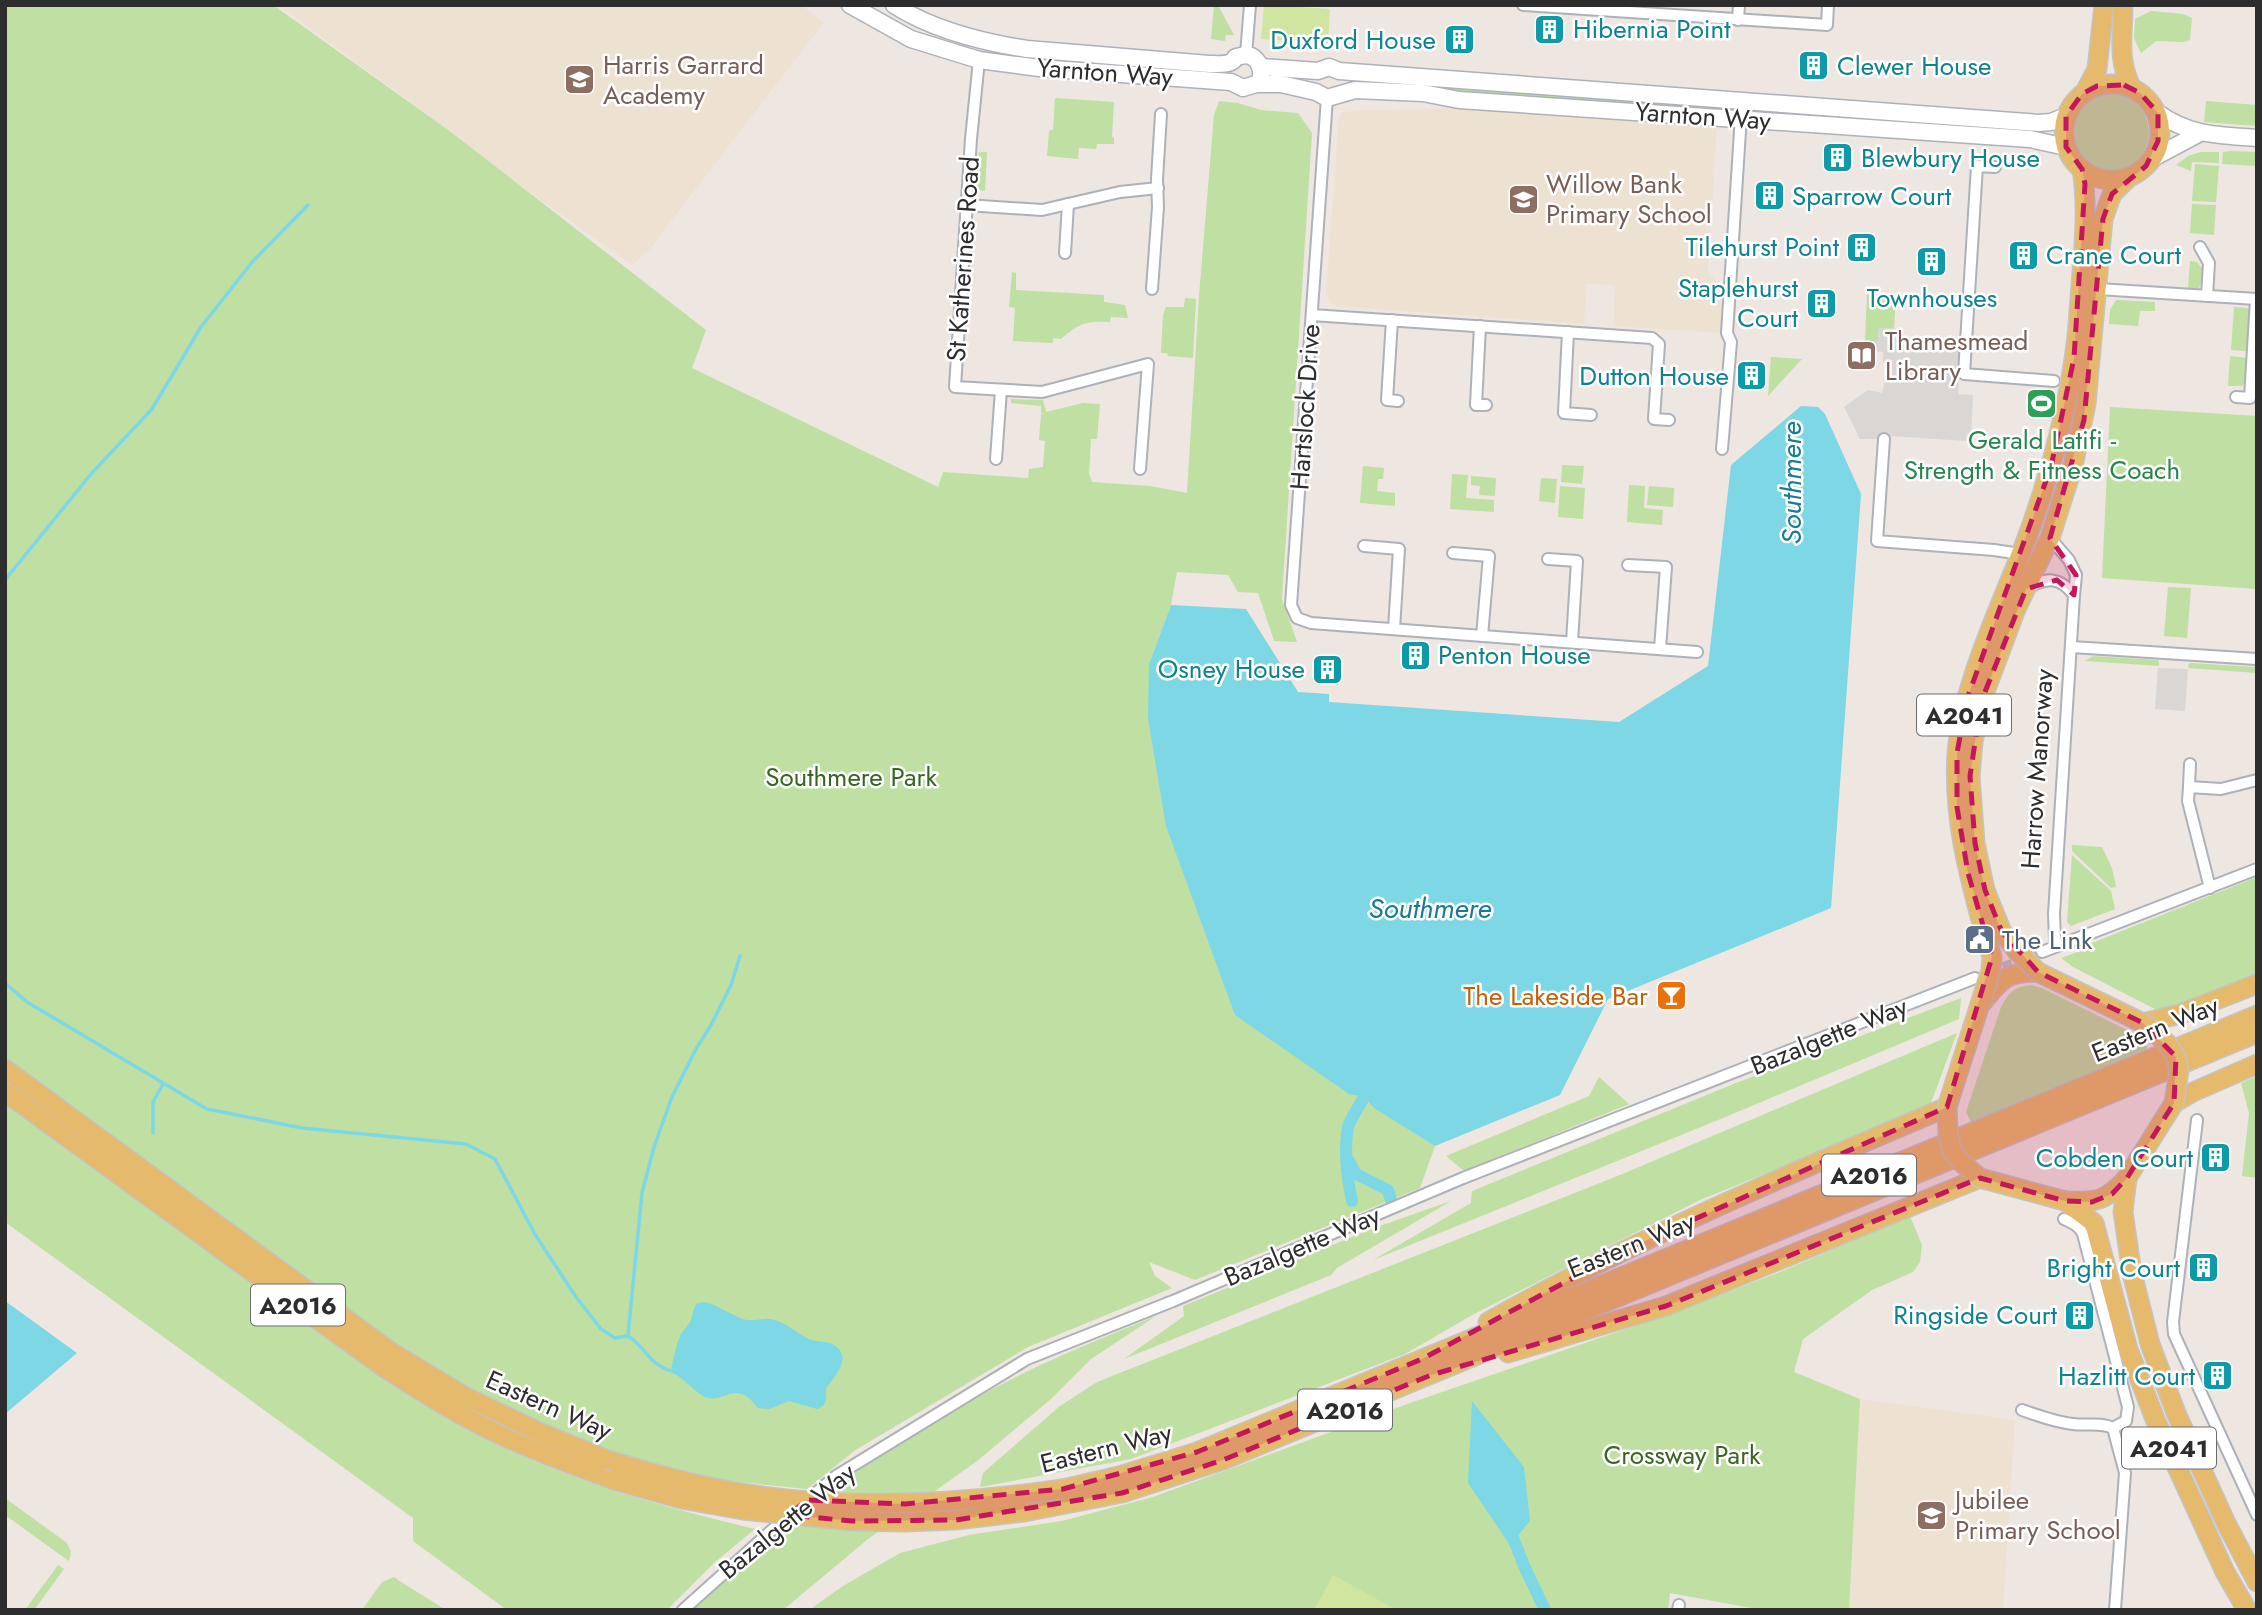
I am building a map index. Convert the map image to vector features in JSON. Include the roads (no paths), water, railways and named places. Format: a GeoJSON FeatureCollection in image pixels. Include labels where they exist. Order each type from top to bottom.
{"type":"FeatureCollection","features":[{"type":"Feature","properties":{"kind":"main road"},"geometry":{"type":"LineString","coordinates":[[2104,5],[2097,69],[2085,92],[2071,105],[2066,116],[2064,135],[2066,147],[2082,169],[2102,179],[2127,179]]}},
{"type":"Feature","properties":{"kind":"main road"},"geometry":{"type":"LineString","coordinates":[[2123,5],[2122,65],[2131,87],[2150,102],[2158,113],[2160,133],[2152,158]]}},
{"type":"Feature","properties":{"kind":"main road"},"geometry":{"type":"LineString","coordinates":[[2085,92],[2108,84],[2131,87]]}},
{"type":"Feature","properties":{"kind":"main road","name":"A2041"},"geometry":{"type":"LineString","coordinates":[[2127,179],[2152,158]]}},
{"type":"Feature","properties":{"kind":"main road","name":"Harrow Manorway"},"geometry":{"type":"LineString","coordinates":[[2038,972],[2003,932],[1985,890],[1975,843],[1970,776],[1981,702],[2009,605],[2020,554],[2056,451],[2074,358],[2084,239],[2085,184],[2082,169]]}},
{"type":"Feature","properties":{"kind":"main road","name":"Harrow Manorway"},"geometry":{"type":"LineString","coordinates":[[1982,1003],[1992,957],[1968,873],[1957,807],[1957,753],[1967,698],[2009,605],[2026,589],[2050,538],[2073,466],[2084,421],[2103,219],[2112,194],[2127,179]]}},
{"type":"Feature","properties":{"kind":"main road"},"geometry":{"type":"LineString","coordinates":[[2019,972],[2038,972],[2143,1023],[2167,1043],[2176,1057],[2179,1071],[2174,1103],[2127,1178],[2112,1194],[2092,1202],[2065,1201],[1980,1178],[1952,1151],[1947,1107],[1982,1003],[2000,981],[2019,972]]}},
{"type":"Feature","properties":{"kind":"main road"},"geometry":{"type":"LineString","coordinates":[[2143,1023],[2180,1014],[2257,984]]}},
{"type":"Feature","properties":{"kind":"main road","name":"Eastern Way"},"geometry":{"type":"LineString","coordinates":[[5,1092],[383,1367],[447,1407],[493,1431],[541,1453],[614,1480],[681,1499],[743,1510],[852,1521],[905,1522],[956,1520],[1024,1512],[1122,1493],[1223,1460],[1427,1367],[2257,1015]]}},
{"type":"Feature","properties":{"kind":"main road","name":"Eastern Way"},"geometry":{"type":"LineString","coordinates":[[5,1069],[391,1352],[464,1396],[538,1432],[608,1460],[686,1482],[794,1500],[905,1504],[970,1501],[1063,1489],[1119,1476],[1197,1452],[1427,1367],[2257,1033]]}},
{"type":"Feature","properties":{"kind":"main road"},"geometry":{"type":"LineString","coordinates":[[2174,1103],[2257,1064]]}},
{"type":"Feature","properties":{"kind":"main road"},"geometry":{"type":"LineString","coordinates":[[1427,1367],[1509,1310],[1627,1249],[1769,1182],[1947,1107]]}},
{"type":"Feature","properties":{"kind":"main road"},"geometry":{"type":"LineString","coordinates":[[1427,1367],[1595,1329],[1666,1306],[1980,1178]]}},
{"type":"Feature","properties":{"kind":"main road","name":"A2041"},"geometry":{"type":"LineString","coordinates":[[2127,1178],[2123,1212],[2132,1273],[2150,1344],[2176,1413],[2226,1523],[2257,1582]]}},
{"type":"Feature","properties":{"kind":"main road","name":"A2041"},"geometry":{"type":"LineString","coordinates":[[2065,1201],[2094,1223],[2128,1349],[2155,1419],[2225,1572],[2247,1610]]}},
{"type":"Feature","properties":{"kind":"street","name":"Yarnton Way"},"geometry":{"type":"LineString","coordinates":[[849,5],[911,38],[979,60],[1039,68],[1231,82],[1244,89],[1256,84],[1280,84],[1328,95],[1355,90],[1423,93],[1459,100],[2030,139],[2066,147]]}},
{"type":"Feature","properties":{"kind":"street","name":"Yarnton Way"},"geometry":{"type":"LineString","coordinates":[[894,5],[941,28],[983,41],[1041,50],[1209,64],[1231,63],[1237,57],[1246,55]]}},
{"type":"Feature","properties":{"kind":"street"},"geometry":{"type":"LineString","coordinates":[[1250,5],[1246,55],[1257,61],[1261,67],[1261,75],[1256,84]]}},
{"type":"Feature","properties":{"kind":"street"},"geometry":{"type":"LineString","coordinates":[[1523,5],[1650,10],[1738,20],[1827,25],[1828,5]]}},
{"type":"Feature","properties":{"kind":"street"},"geometry":{"type":"LineString","coordinates":[[1738,20],[1739,5]]}},
{"type":"Feature","properties":{"kind":"street"},"geometry":{"type":"LineString","coordinates":[[979,60],[983,41]]}},
{"type":"Feature","properties":{"kind":"street","name":"St Katherines Road"},"geometry":{"type":"LineString","coordinates":[[979,60],[966,205],[955,387],[1042,392],[1148,364],[1140,469]]}},
{"type":"Feature","properties":{"kind":"street"},"geometry":{"type":"LineString","coordinates":[[1231,63],[1228,73],[1231,82]]}},
{"type":"Feature","properties":{"kind":"street","name":"Yarnton Way"},"geometry":{"type":"LineString","coordinates":[[1261,67],[1318,71],[1329,67],[1339,71],[2039,123],[2066,116]]}},
{"type":"Feature","properties":{"kind":"street"},"geometry":{"type":"LineString","coordinates":[[1318,71],[1313,79],[1328,95],[1343,88],[1344,80],[1339,71]]}},
{"type":"Feature","properties":{"kind":"street","name":"Hartslock Drive"},"geometry":{"type":"LineString","coordinates":[[1328,95],[1291,604],[1297,618],[1311,623],[1697,652]]}},
{"type":"Feature","properties":{"kind":"street"},"geometry":{"type":"LineString","coordinates":[[1722,449],[1731,342],[1727,333],[1742,100]]}},
{"type":"Feature","properties":{"kind":"street"},"geometry":{"type":"LineString","coordinates":[[2158,113],[2180,127],[2200,134],[2257,138]]}},
{"type":"Feature","properties":{"kind":"street"},"geometry":{"type":"LineString","coordinates":[[1152,289],[1161,114]]}},
{"type":"Feature","properties":{"kind":"street"},"geometry":{"type":"LineString","coordinates":[[2152,158],[2200,134]]}},
{"type":"Feature","properties":{"kind":"street"},"geometry":{"type":"LineString","coordinates":[[1995,167],[1977,166],[1964,374],[2054,381]]}},
{"type":"Feature","properties":{"kind":"street"},"geometry":{"type":"LineString","coordinates":[[966,205],[1042,210],[1121,192],[1158,188]]}},
{"type":"Feature","properties":{"kind":"street"},"geometry":{"type":"LineString","coordinates":[[1065,253],[1068,204]]}},
{"type":"Feature","properties":{"kind":"street"},"geometry":{"type":"LineString","coordinates":[[2200,247],[2209,263],[2207,296]]}},
{"type":"Feature","properties":{"kind":"street"},"geometry":{"type":"LineString","coordinates":[[2098,289],[2256,299],[2250,398],[2236,397]]}},
{"type":"Feature","properties":{"kind":"street"},"geometry":{"type":"LineString","coordinates":[[1312,315],[1652,338],[1659,345],[1654,419],[1669,420]]}},
{"type":"Feature","properties":{"kind":"street"},"geometry":{"type":"LineString","coordinates":[[1392,320],[1387,400],[1398,401]]}},
{"type":"Feature","properties":{"kind":"street"},"geometry":{"type":"LineString","coordinates":[[1480,326],[1476,405],[1486,405]]}},
{"type":"Feature","properties":{"kind":"street"},"geometry":{"type":"LineString","coordinates":[[1568,332],[1564,413],[1591,415]]}},
{"type":"Feature","properties":{"kind":"street"},"geometry":{"type":"LineString","coordinates":[[996,459],[1000,390]]}},
{"type":"Feature","properties":{"kind":"street"},"geometry":{"type":"LineString","coordinates":[[1884,439],[1877,541],[2020,554]]}},
{"type":"Feature","properties":{"kind":"street","name":"Harrow Manorway"},"geometry":{"type":"LineString","coordinates":[[2050,538],[2069,560],[2076,575],[2054,914],[2054,939],[2059,945]]}},
{"type":"Feature","properties":{"kind":"street"},"geometry":{"type":"LineString","coordinates":[[1364,546],[1399,549],[1394,629]]}},
{"type":"Feature","properties":{"kind":"street"},"geometry":{"type":"LineString","coordinates":[[1453,553],[1489,556],[1482,636]]}},
{"type":"Feature","properties":{"kind":"street"},"geometry":{"type":"LineString","coordinates":[[1548,559],[1577,561],[1572,642]]}},
{"type":"Feature","properties":{"kind":"street"},"geometry":{"type":"LineString","coordinates":[[1628,565],[1666,568],[1660,649]]}},
{"type":"Feature","properties":{"kind":"street"},"geometry":{"type":"LineString","coordinates":[[2026,589],[2044,581],[2057,580],[2064,583],[2074,596]]}},
{"type":"Feature","properties":{"kind":"street"},"geometry":{"type":"LineString","coordinates":[[2072,647],[2257,659]]}},
{"type":"Feature","properties":{"kind":"street"},"geometry":{"type":"LineString","coordinates":[[2190,764],[2188,801],[2210,888]]}},
{"type":"Feature","properties":{"kind":"street"},"geometry":{"type":"LineString","coordinates":[[2189,787],[2221,789],[2257,780]]}},
{"type":"Feature","properties":{"kind":"street"},"geometry":{"type":"LineString","coordinates":[[2042,952],[2257,869]]}},
{"type":"Feature","properties":{"kind":"street","name":"Bazalgette Way"},"geometry":{"type":"LineString","coordinates":[[683,1610],[768,1532],[836,1476],[1027,1359],[1173,1301],[1463,1178],[1975,978]]}},
{"type":"Feature","properties":{"kind":"street"},"geometry":{"type":"LineString","coordinates":[[2197,1120],[2173,1322],[2174,1334],[2257,1514]]}},
{"type":"Feature","properties":{"kind":"street"},"geometry":{"type":"LineString","coordinates":[[2064,1219],[2080,1228],[2128,1407],[2126,1421],[2113,1428]]}},
{"type":"Feature","properties":{"kind":"street"},"geometry":{"type":"LineString","coordinates":[[2022,1410],[2063,1423],[2105,1424],[2113,1428],[2125,1473],[2115,1610]]}},
{"type":"Feature","properties":{"kind":"water","name":"Southmere"},"geometry":{"type":"Polygon","coordinates":[[[1801,406],[1818,407],[1825,414],[1861,494],[1831,908],[1608,999],[1560,1095],[1435,1146],[1374,1108],[1364,1097],[1349,1094],[1235,1015],[1166,826],[1148,718],[1149,664],[1171,605],[1246,609],[1298,692],[1329,694],[1329,702],[1619,722],[1708,666],[1731,465],[1801,406]]]}},
{"type":"Feature","properties":{"kind":"water"},"geometry":{"type":"Polygon","coordinates":[[[5,1301],[77,1353],[5,1414],[5,1301]]]}},
{"type":"Feature","properties":{"kind":"water"},"geometry":{"type":"Polygon","coordinates":[[[703,1302],[743,1319],[775,1320],[809,1339],[829,1343],[837,1348],[842,1355],[842,1364],[826,1388],[826,1401],[823,1406],[817,1409],[789,1401],[769,1409],[758,1408],[740,1393],[709,1398],[671,1372],[679,1337],[690,1322],[696,1304],[703,1302]]]}},
{"type":"Feature","properties":{"kind":"water"},"geometry":{"type":"Polygon","coordinates":[[[1472,1401],[1524,1467],[1530,1521],[1510,1545],[1468,1483],[1472,1401]]]}},
{"type":"Feature","properties":{"kind":"waterway"},"geometry":{"type":"LineString","coordinates":[[5,580],[91,474],[152,409],[201,327],[253,261],[308,205]]}},
{"type":"Feature","properties":{"kind":"waterway"},"geometry":{"type":"LineString","coordinates":[[628,1335],[642,1193],[654,1147],[672,1097],[731,985],[740,956]]}},
{"type":"Feature","properties":{"kind":"waterway"},"geometry":{"type":"LineString","coordinates":[[5,983],[27,1002],[207,1109],[302,1128],[466,1144],[495,1159],[536,1236],[576,1297],[601,1329],[615,1338],[628,1336],[658,1365],[674,1372]]}},
{"type":"Feature","properties":{"kind":"waterway"},"geometry":{"type":"LineString","coordinates":[[153,1133],[153,1102],[163,1084]]}},
{"type":"Feature","properties":{"kind":"waterway"},"geometry":{"type":"LineString","coordinates":[[1352,1201],[1347,1164],[1348,1127],[1364,1097]]}},
{"type":"Feature","properties":{"kind":"waterway"},"geometry":{"type":"LineString","coordinates":[[1349,1161],[1356,1174],[1388,1190],[1391,1200]]}},
{"type":"Feature","properties":{"kind":"waterway"},"geometry":{"type":"LineString","coordinates":[[1508,1525],[1545,1610]]}},
{"type":"Feature","properties":{"kind":"tunnel"},"geometry":{"type":"LineString","coordinates":[[1989,973],[2042,952]]}},
{"type":"Feature","properties":{"kind":"place","name":"Hibernia Point"},"geometry":{"type":"Point","coordinates":[1550,29]}},
{"type":"Feature","properties":{"kind":"place","name":"Duxford House"},"geometry":{"type":"Point","coordinates":[1459,40]}},
{"type":"Feature","properties":{"kind":"place","name":"Clewer House"},"geometry":{"type":"Point","coordinates":[1814,66]}},
{"type":"Feature","properties":{"kind":"place","name":"Harris Garrard Academy"},"geometry":{"type":"Point","coordinates":[580,80]}},
{"type":"Feature","properties":{"kind":"place","name":"Blewbury House"},"geometry":{"type":"Point","coordinates":[1838,158]}},
{"type":"Feature","properties":{"kind":"place","name":"Sparrow Court"},"geometry":{"type":"Point","coordinates":[1769,196]}},
{"type":"Feature","properties":{"kind":"place","name":"Willow Bank Primary School"},"geometry":{"type":"Point","coordinates":[1523,199]}},
{"type":"Feature","properties":{"kind":"place","name":"Tilehurst Point"},"geometry":{"type":"Point","coordinates":[1862,247]}},
{"type":"Feature","properties":{"kind":"place","name":"Crane Court"},"geometry":{"type":"Point","coordinates":[2023,255]}},
{"type":"Feature","properties":{"kind":"place","name":"Townhouses"},"geometry":{"type":"Point","coordinates":[1932,262]}},
{"type":"Feature","properties":{"kind":"place","name":"Staplehurst Court"},"geometry":{"type":"Point","coordinates":[1821,303]}},
{"type":"Feature","properties":{"kind":"place","name":"Thamesmead Library"},"geometry":{"type":"Point","coordinates":[1862,356]}},
{"type":"Feature","properties":{"kind":"place","name":"Dutton House"},"geometry":{"type":"Point","coordinates":[1752,376]}},
{"type":"Feature","properties":{"kind":"place","name":"Gerald Latifi - Strength & Fitness Coach"},"geometry":{"type":"Point","coordinates":[2042,404]}},
{"type":"Feature","properties":{"kind":"place","name":"Penton House"},"geometry":{"type":"Point","coordinates":[1415,655]}},
{"type":"Feature","properties":{"kind":"place","name":"Osney House"},"geometry":{"type":"Point","coordinates":[1328,669]}},
{"type":"Feature","properties":{"kind":"place","name":"The Link"},"geometry":{"type":"Point","coordinates":[1979,940]}},
{"type":"Feature","properties":{"kind":"place","name":"The Lakeside Bar"},"geometry":{"type":"Point","coordinates":[1671,996]}},
{"type":"Feature","properties":{"kind":"place","name":"Cobden Court"},"geometry":{"type":"Point","coordinates":[2216,1158]}},
{"type":"Feature","properties":{"kind":"place","name":"Bright Court"},"geometry":{"type":"Point","coordinates":[2203,1268]}},
{"type":"Feature","properties":{"kind":"place","name":"Ringside Court"},"geometry":{"type":"Point","coordinates":[2080,1315]}},
{"type":"Feature","properties":{"kind":"place","name":"Hazlitt Court"},"geometry":{"type":"Point","coordinates":[2218,1376]}},
{"type":"Feature","properties":{"kind":"place","name":"Jubilee Primary School"},"geometry":{"type":"Point","coordinates":[1932,1515]}},
{"type":"Feature","properties":{"kind":"park label","name":"Southmere Park"},"geometry":{"type":"Point","coordinates":[851,777]}},
{"type":"Feature","properties":{"kind":"park label","name":"Crossway Park"},"geometry":{"type":"Point","coordinates":[1682,1455]}}]}
